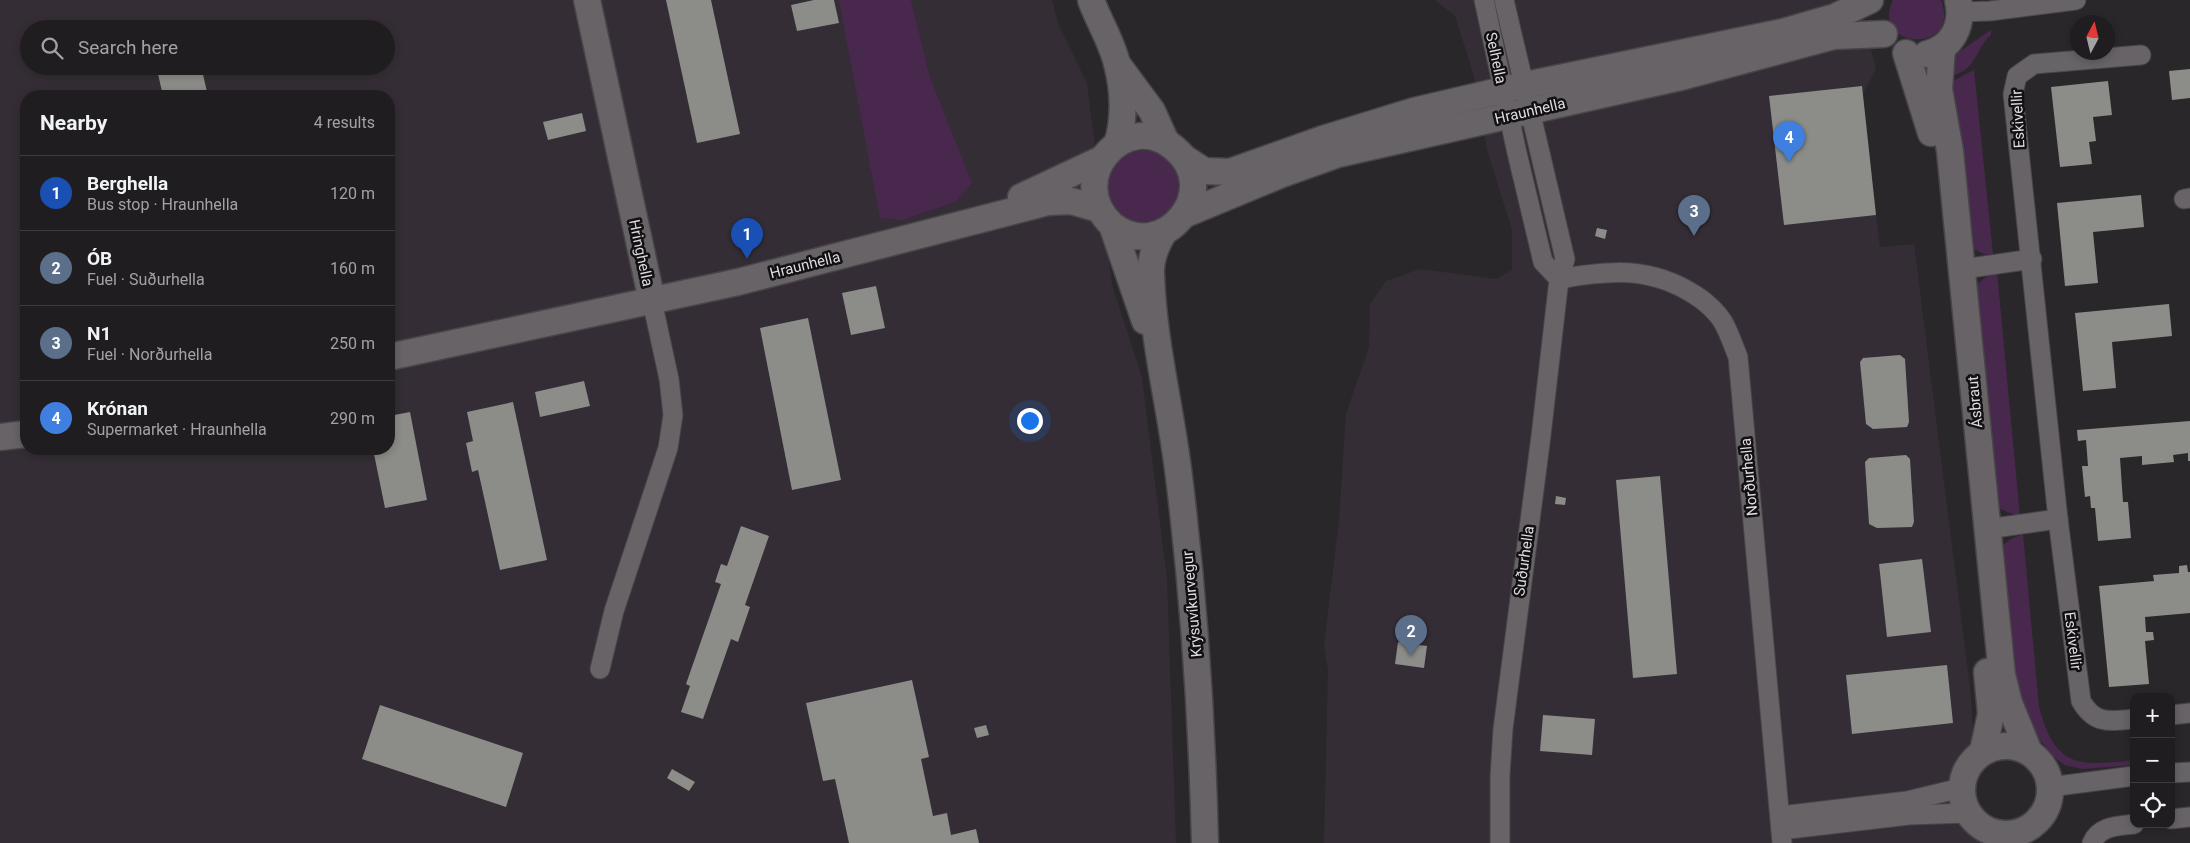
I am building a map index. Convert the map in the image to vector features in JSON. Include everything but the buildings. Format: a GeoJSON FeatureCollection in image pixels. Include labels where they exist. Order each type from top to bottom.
{"type":"FeatureCollection","features":[{"type":"Feature","properties":{"kind":"street","name":"Hringhella"},"geometry":{"type":"LineString","coordinates":[[395,356],[652,301],[587,0]]}},
{"type":"Feature","properties":{"kind":"street"},"geometry":{"type":"LineString","coordinates":[[1091,0],[1118,64],[1152,111],[1192,175],[1191,200],[1184,215],[1177,223],[1164,232],[1150,236],[1136,236],[1117,229],[1105,217],[1094,184],[1097,167],[1109,152],[1122,125],[1123,112],[1118,64]]}},
{"type":"Feature","properties":{"kind":"street","name":"Selhella"},"geometry":{"type":"LineString","coordinates":[[1484,0],[1514,87]]}},
{"type":"Feature","properties":{"kind":"street","name":"Selhella"},"geometry":{"type":"LineString","coordinates":[[1504,0],[1514,87],[1520,114]]}},
{"type":"Feature","properties":{"kind":"street","name":"Hraunhella"},"geometry":{"type":"LineString","coordinates":[[1175,150],[1204,171],[1230,172],[1323,139],[1405,114],[1514,87],[1783,32],[1835,17],[1870,0]]}},
{"type":"Feature","properties":{"kind":"street"},"geometry":{"type":"LineString","coordinates":[[1881,0],[1879,16],[1884,34],[1890,42],[1906,53],[1925,55],[1942,48],[1952,39],[1958,26],[1959,6],[1990,11],[2076,0]]}},
{"type":"Feature","properties":{"kind":"street","name":"Hraunhella"},"geometry":{"type":"LineString","coordinates":[[1184,215],[1282,174],[1338,154],[1685,76],[1834,36],[1884,34]]}},
{"type":"Feature","properties":{"kind":"street","name":"Ásbraut"},"geometry":{"type":"LineString","coordinates":[[1942,48],[1939,89],[1950,151],[1963,269],[2002,676],[2009,703],[2029,752]]}},
{"type":"Feature","properties":{"kind":"street","name":"Ásbraut"},"geometry":{"type":"LineString","coordinates":[[1906,53],[1923,100],[1934,147],[1971,540],[1990,693],[1991,714],[1983,751]]}},
{"type":"Feature","properties":{"kind":"street","name":"Eskivellir"},"geometry":{"type":"LineString","coordinates":[[2130,719],[2107,722],[2096,718],[2081,701],[2058,519],[2032,259],[2013,94],[2017,76],[2034,64],[2140,55]]}},
{"type":"Feature","properties":{"kind":"street"},"geometry":{"type":"LineString","coordinates":[[1520,114],[1543,262],[1558,279]]}},
{"type":"Feature","properties":{"kind":"street"},"geometry":{"type":"LineString","coordinates":[[1109,152],[1141,137],[1175,150]]}},
{"type":"Feature","properties":{"kind":"street","name":"Hraunhella"},"geometry":{"type":"LineString","coordinates":[[958,225],[1109,152]]}},
{"type":"Feature","properties":{"kind":"street","name":"Hraunhella"},"geometry":{"type":"LineString","coordinates":[[652,301],[750,279],[1060,200],[1105,217]]}},
{"type":"Feature","properties":{"kind":"street","name":"Krýsuvíkurvegur"},"geometry":{"type":"LineString","coordinates":[[1105,217],[1162,366]]}},
{"type":"Feature","properties":{"kind":"street","name":"Krýsuvíkurvegur"},"geometry":{"type":"LineString","coordinates":[[1164,232],[1152,256],[1150,272],[1162,366],[1173,426],[1192,598],[1200,706],[1206,843]]}},
{"type":"Feature","properties":{"kind":"street"},"geometry":{"type":"LineString","coordinates":[[1963,269],[2032,259]]}},
{"type":"Feature","properties":{"kind":"street","name":"Norðurhella"},"geometry":{"type":"LineString","coordinates":[[1558,279],[1598,272],[1639,273],[1677,284],[1702,299],[1722,320],[1738,357],[1781,830]]}},
{"type":"Feature","properties":{"kind":"street","name":"Suðurhella"},"geometry":{"type":"LineString","coordinates":[[1500,843],[1503,729],[1541,436],[1558,279]]}},
{"type":"Feature","properties":{"kind":"street"},"geometry":{"type":"LineString","coordinates":[[600,669],[614,611],[668,448],[673,415],[669,379],[652,301]]}},
{"type":"Feature","properties":{"kind":"street"},"geometry":{"type":"LineString","coordinates":[[0,437],[20,435]]}},
{"type":"Feature","properties":{"kind":"street"},"geometry":{"type":"LineString","coordinates":[[1988,529],[2058,519]]}},
{"type":"Feature","properties":{"kind":"street"},"geometry":{"type":"LineString","coordinates":[[2175,715],[2190,713]]}},
{"type":"Feature","properties":{"kind":"street"},"geometry":{"type":"LineString","coordinates":[[1781,830],[1909,815],[2019,837],[2043,814],[2049,802],[2050,787],[2047,773],[2040,761],[2029,752],[2006,745],[1983,751],[1972,761],[1964,773],[1961,788],[1963,801],[1980,828]]}},
{"type":"Feature","properties":{"kind":"street"},"geometry":{"type":"LineString","coordinates":[[2175,773],[2190,772]]}},
{"type":"Feature","properties":{"kind":"street"},"geometry":{"type":"LineString","coordinates":[[2050,787],[2130,777]]}},
{"type":"Feature","properties":{"kind":"street"},"geometry":{"type":"LineString","coordinates":[[1781,830],[1961,788]]}},
{"type":"Feature","properties":{"kind":"street"},"geometry":{"type":"LineString","coordinates":[[2175,819],[2190,817]]}},
{"type":"Feature","properties":{"kind":"street"},"geometry":{"type":"LineString","coordinates":[[2092,843],[2096,835],[2112,826],[2130,824]]}},
{"type":"Feature","properties":{"kind":"shaded area"},"geometry":{"type":"Polygon","coordinates":[[[0,0],[1052,0],[1059,26],[1087,83],[1112,285],[1142,377],[1167,579],[1176,843],[0,843],[0,0]]]}},
{"type":"Feature","properties":{"kind":"shaded area"},"geometry":{"type":"Polygon","coordinates":[[[839,0],[911,0],[929,75],[972,183],[955,202],[902,220],[880,218],[839,0]]]}},
{"type":"Feature","properties":{"kind":"shaded area"},"geometry":{"type":"Polygon","coordinates":[[[1435,0],[1858,0],[1876,69],[1862,96],[1880,247],[1914,244],[1971,696],[1979,843],[1324,843],[1328,670],[1324,646],[1339,520],[1346,414],[1369,347],[1370,304],[1386,281],[1420,269],[1496,279],[1512,270],[1512,230],[1487,150],[1474,76],[1455,16],[1435,0]]]}},
{"type":"Feature","properties":{"kind":"shaded area"},"geometry":{"type":"Polygon","coordinates":[[[1893,0],[1941,0],[1944,18],[1939,30],[1929,37],[1916,39],[1903,36],[1893,29],[1889,17],[1893,0]]]}},
{"type":"Feature","properties":{"kind":"shaded area"},"geometry":{"type":"Polygon","coordinates":[[[1991,30],[1991,35],[1971,64],[1960,73],[1951,76],[1953,59],[1959,52],[1991,30]]]}},
{"type":"Feature","properties":{"kind":"shaded area"},"geometry":{"type":"Polygon","coordinates":[[[1974,70],[1993,254],[1986,255],[1972,248],[1951,82],[1974,70]]]}},
{"type":"Feature","properties":{"kind":"shaded area"},"geometry":{"type":"Polygon","coordinates":[[[1150,150],[1169,160],[1177,172],[1179,186],[1177,200],[1169,212],[1157,220],[1136,222],[1117,212],[1109,200],[1107,179],[1117,160],[1129,152],[1150,150]]]}},
{"type":"Feature","properties":{"kind":"shaded area"},"geometry":{"type":"Polygon","coordinates":[[[1997,272],[2020,517],[1998,508],[1975,286],[1991,273],[1997,272]]]}},
{"type":"Feature","properties":{"kind":"shaded area"},"geometry":{"type":"Polygon","coordinates":[[[2023,534],[2039,707],[2045,727],[2061,752],[2071,759],[2097,763],[2130,760],[2130,765],[2082,769],[2065,765],[2055,758],[2039,739],[2016,692],[2002,546],[2011,539],[2023,534]]]}},
{"type":"Feature","properties":{"kind":"place","name":"Krónan"},"geometry":{"type":"Point","coordinates":[1789,162]}},
{"type":"Feature","properties":{"kind":"place","name":"N1"},"geometry":{"type":"Point","coordinates":[1694,236]}},
{"type":"Feature","properties":{"kind":"place","name":"Berghella"},"geometry":{"type":"Point","coordinates":[747,259]}},
{"type":"Feature","properties":{"kind":"place","name":"ÓB"},"geometry":{"type":"Point","coordinates":[1411,656]}}]}
